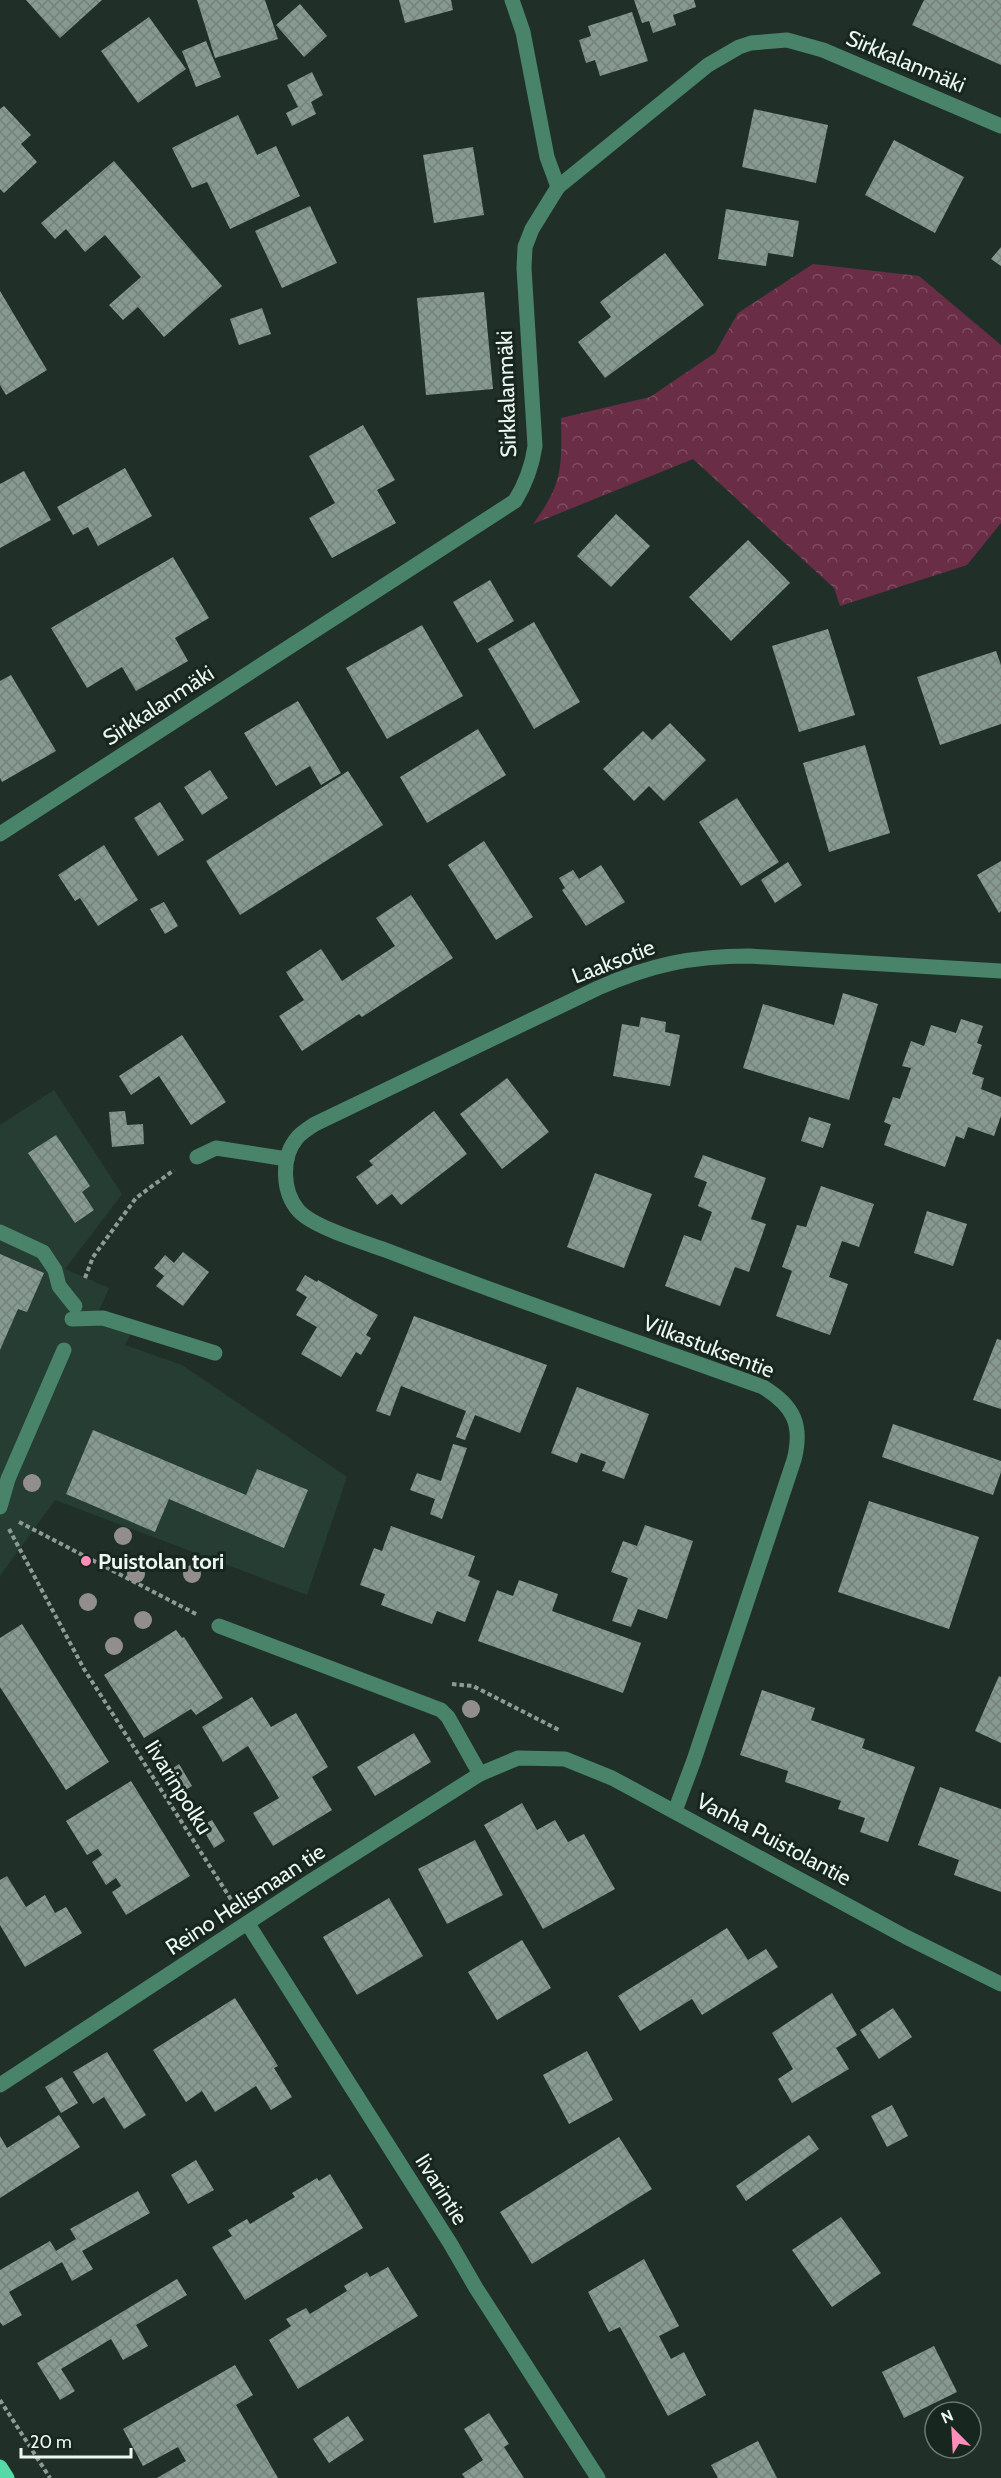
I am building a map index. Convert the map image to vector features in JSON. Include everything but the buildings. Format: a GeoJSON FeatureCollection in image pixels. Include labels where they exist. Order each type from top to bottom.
{"type":"FeatureCollection","features":[{"type":"Feature","properties":{"kind":"main road"},"geometry":{"type":"LineString","coordinates":[[0,2467],[7,2478]]}},
{"type":"Feature","properties":{"kind":"street"},"geometry":{"type":"LineString","coordinates":[[512,0],[523,32],[547,157],[558,187]]}},
{"type":"Feature","properties":{"kind":"street","name":"Sirkkalanmäki"},"geometry":{"type":"LineString","coordinates":[[0,834],[514,501],[526,483],[535,446],[524,279],[525,247],[532,229],[558,187],[708,65],[739,47],[765,40],[788,40],[822,50],[1001,126]]}},
{"type":"Feature","properties":{"kind":"street","name":"Laaksotie"},"geometry":{"type":"LineString","coordinates":[[287,1159],[297,1138],[315,1124],[598,988],[641,971],[674,962],[712,956],[749,956],[1001,970]]}},
{"type":"Feature","properties":{"kind":"street"},"geometry":{"type":"LineString","coordinates":[[197,1157],[216,1148],[287,1159]]}},
{"type":"Feature","properties":{"kind":"street","name":"Vilkastuksentie"},"geometry":{"type":"LineString","coordinates":[[287,1159],[286,1187],[298,1211],[308,1218],[409,1259],[763,1388],[788,1406],[797,1427],[798,1444],[794,1460],[675,1811]]}},
{"type":"Feature","properties":{"kind":"street"},"geometry":{"type":"LineString","coordinates":[[0,1232],[43,1252],[55,1270],[59,1286],[73,1313],[103,1318],[215,1353]]}},
{"type":"Feature","properties":{"kind":"street"},"geometry":{"type":"LineString","coordinates":[[5,1512],[8,1479],[64,1350]]}},
{"type":"Feature","properties":{"kind":"street"},"geometry":{"type":"LineString","coordinates":[[219,1626],[441,1710],[448,1717],[480,1774]]}},
{"type":"Feature","properties":{"kind":"street","name":"Vanha Puistolantie"},"geometry":{"type":"LineString","coordinates":[[518,1758],[565,1759],[612,1778],[906,1937],[1001,1984]]}},
{"type":"Feature","properties":{"kind":"street","name":"Reino Helismaan tie"},"geometry":{"type":"LineString","coordinates":[[0,2085],[480,1774],[518,1758]]}},
{"type":"Feature","properties":{"kind":"street","name":"Iivarintie"},"geometry":{"type":"LineString","coordinates":[[248,1924],[598,2478]]}},
{"type":"Feature","properties":{"kind":"path"},"geometry":{"type":"LineString","coordinates":[[73,1313],[93,1257],[136,1198],[180,1165],[197,1157]]}},
{"type":"Feature","properties":{"kind":"path"},"geometry":{"type":"LineString","coordinates":[[5,1512],[219,1626]]}},
{"type":"Feature","properties":{"kind":"path","name":"Iivarinpolku"},"geometry":{"type":"LineString","coordinates":[[6,1523],[84,1669],[248,1924]]}},
{"type":"Feature","properties":{"kind":"path"},"geometry":{"type":"LineString","coordinates":[[0,2400],[50,2478]]}},
{"type":"Feature","properties":{"kind":"shaded area"},"geometry":{"type":"Polygon","coordinates":[[[54,1090],[122,1194],[65,1269],[109,1288],[99,1311],[137,1321],[125,1345],[182,1365],[347,1477],[307,1595],[55,1500],[0,1576],[0,1125],[54,1090]]]}},
{"type":"Feature","properties":{"kind":"green space"},"geometry":{"type":"Polygon","coordinates":[[[813,264],[919,276],[1001,345],[1001,523],[967,565],[840,606],[834,588],[693,459],[533,524],[550,497],[559,474],[561,418],[650,397],[715,353],[738,313],[813,264]]]}},
{"type":"Feature","properties":{"kind":"place","name":"Puistolan tori"},"geometry":{"type":"Point","coordinates":[86,1561]}}]}
